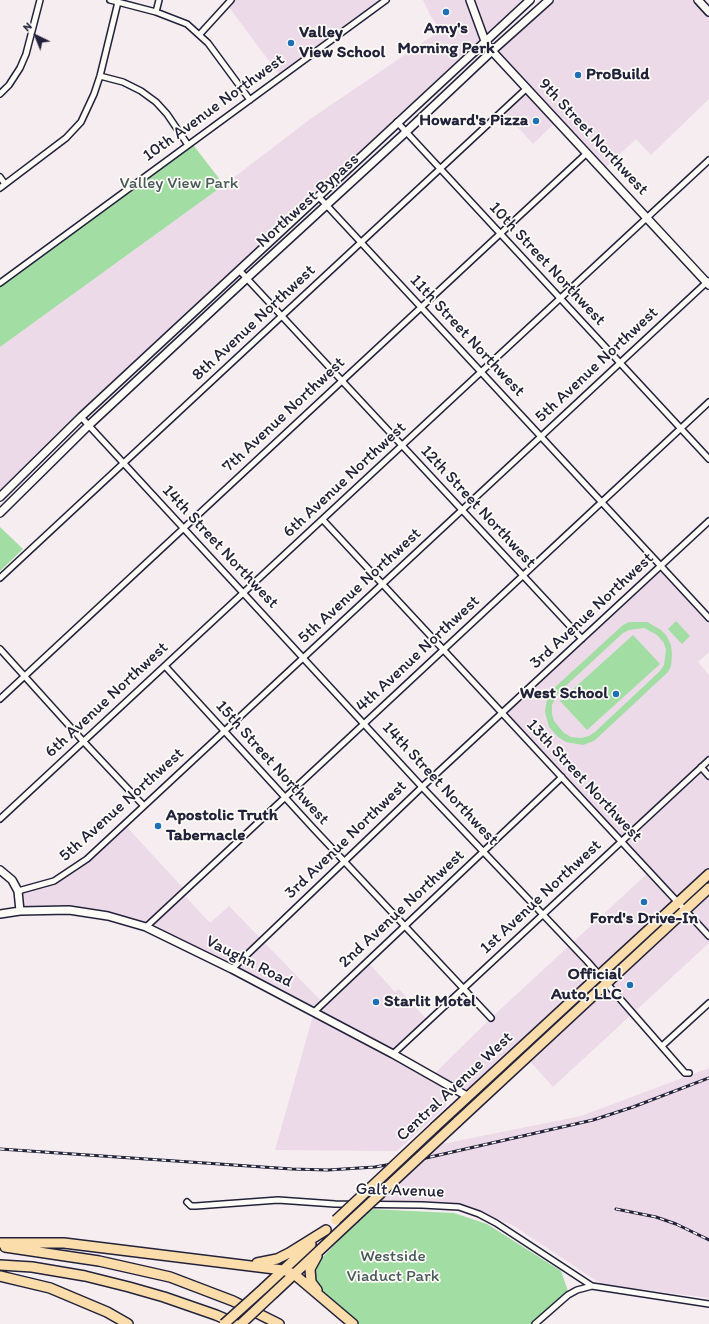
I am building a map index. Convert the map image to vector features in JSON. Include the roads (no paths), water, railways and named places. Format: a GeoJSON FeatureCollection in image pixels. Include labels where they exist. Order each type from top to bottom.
{"type":"FeatureCollection","features":[{"type":"Feature","properties":{"kind":"highway","name":"Central Avenue West"},"geometry":{"type":"LineString","coordinates":[[241,1324],[422,1155],[454,1121],[526,1057],[678,903],[709,874]]}},
{"type":"Feature","properties":{"kind":"highway","name":"Central Avenue West"},"geometry":{"type":"LineString","coordinates":[[224,1324],[326,1230],[467,1096],[709,888]]}},
{"type":"Feature","properties":{"kind":"highway"},"geometry":{"type":"LineString","coordinates":[[454,1121],[464,1107],[467,1096],[473,1097],[480,1093],[526,1057]]}},
{"type":"Feature","properties":{"kind":"highway"},"geometry":{"type":"LineString","coordinates":[[229,1263],[261,1263],[277,1259],[326,1230]]}},
{"type":"Feature","properties":{"kind":"highway"},"geometry":{"type":"LineString","coordinates":[[0,1242],[64,1243],[283,1270],[294,1274],[353,1324]]}},
{"type":"Feature","properties":{"kind":"highway"},"geometry":{"type":"LineString","coordinates":[[0,1247],[99,1261],[170,1277],[233,1301],[279,1324]]}},
{"type":"Feature","properties":{"kind":"highway"},"geometry":{"type":"LineString","coordinates":[[320,1250],[310,1270],[311,1282],[325,1300]]}},
{"type":"Feature","properties":{"kind":"highway"},"geometry":{"type":"LineString","coordinates":[[0,1265],[32,1267],[85,1276],[164,1297],[216,1314],[237,1324]]}},
{"type":"Feature","properties":{"kind":"highway"},"geometry":{"type":"LineString","coordinates":[[0,1276],[50,1288],[107,1312],[128,1324]]}},
{"type":"Feature","properties":{"kind":"main road","name":"9th Street Northwest"},"geometry":{"type":"LineString","coordinates":[[470,0],[485,41],[492,51],[708,283]]}},
{"type":"Feature","properties":{"kind":"main road","name":"Northwest Bypass"},"geometry":{"type":"LineString","coordinates":[[0,497],[81,417],[530,0]]}},
{"type":"Feature","properties":{"kind":"main road","name":"Northwest Bypass"},"geometry":{"type":"LineString","coordinates":[[0,513],[88,426],[246,278],[549,0]]}},
{"type":"Feature","properties":{"kind":"main road"},"geometry":{"type":"LineString","coordinates":[[698,0],[709,12]]}},
{"type":"Feature","properties":{"kind":"main road"},"geometry":{"type":"LineString","coordinates":[[0,870],[12,880],[18,891],[20,911]]}},
{"type":"Feature","properties":{"kind":"main road","name":"Vaughn Road"},"geometry":{"type":"LineString","coordinates":[[0,914],[20,911],[69,910],[108,916],[146,927],[232,968],[393,1054],[467,1096]]}},
{"type":"Feature","properties":{"kind":"street"},"geometry":{"type":"LineString","coordinates":[[0,94],[10,85],[26,54],[40,0]]}},
{"type":"Feature","properties":{"kind":"street"},"geometry":{"type":"LineString","coordinates":[[110,0],[156,12],[187,24],[200,34],[208,43],[250,100]]}},
{"type":"Feature","properties":{"kind":"street"},"geometry":{"type":"LineString","coordinates":[[156,12],[159,0]]}},
{"type":"Feature","properties":{"kind":"street"},"geometry":{"type":"LineString","coordinates":[[200,34],[230,0]]}},
{"type":"Feature","properties":{"kind":"street","name":"10th Avenue Northwest"},"geometry":{"type":"LineString","coordinates":[[0,283],[386,0]]}},
{"type":"Feature","properties":{"kind":"street"},"geometry":{"type":"LineString","coordinates":[[0,188],[66,138],[74,130],[86,113],[100,76],[118,2]]}},
{"type":"Feature","properties":{"kind":"street"},"geometry":{"type":"LineString","coordinates":[[100,76],[123,82],[141,91],[156,102],[167,114],[188,144]]}},
{"type":"Feature","properties":{"kind":"street","name":"8th Avenue Northwest"},"geometry":{"type":"LineString","coordinates":[[0,578],[527,88]]}},
{"type":"Feature","properties":{"kind":"street","name":"10th Street Northwest"},"geometry":{"type":"LineString","coordinates":[[397,122],[709,458]]}},
{"type":"Feature","properties":{"kind":"street","name":"7th Avenue Northwest"},"geometry":{"type":"LineString","coordinates":[[0,699],[587,153]]}},
{"type":"Feature","properties":{"kind":"street","name":"6th Avenue Northwest"},"geometry":{"type":"LineString","coordinates":[[0,819],[709,160]]}},
{"type":"Feature","properties":{"kind":"street"},"geometry":{"type":"LineString","coordinates":[[0,177],[5,184]]}},
{"type":"Feature","properties":{"kind":"street","name":"11th Street Northwest"},"geometry":{"type":"LineString","coordinates":[[318,196],[709,618]]}},
{"type":"Feature","properties":{"kind":"street","name":"12th Street Northwest"},"geometry":{"type":"LineString","coordinates":[[239,270],[582,639]]}},
{"type":"Feature","properties":{"kind":"street","name":"5th Avenue Northwest"},"geometry":{"type":"LineString","coordinates":[[18,891],[54,881],[87,859],[708,283]]}},
{"type":"Feature","properties":{"kind":"street","name":"4th Avenue Northwest"},"geometry":{"type":"LineString","coordinates":[[146,927],[709,402]]}},
{"type":"Feature","properties":{"kind":"street","name":"14th Street Northwest"},"geometry":{"type":"LineString","coordinates":[[81,417],[422,787],[543,914],[685,1073],[689,1073]]}},
{"type":"Feature","properties":{"kind":"street","name":"13th Street Northwest"},"geometry":{"type":"LineString","coordinates":[[323,520],[709,936]]}},
{"type":"Feature","properties":{"kind":"street","name":"3rd Avenue Northwest"},"geometry":{"type":"LineString","coordinates":[[232,968],[422,787],[709,521]]}},
{"type":"Feature","properties":{"kind":"street"},"geometry":{"type":"LineString","coordinates":[[0,649],[144,806]]}},
{"type":"Feature","properties":{"kind":"street","name":"15th Street Northwest"},"geometry":{"type":"LineString","coordinates":[[165,666],[344,862],[491,1018]]}},
{"type":"Feature","properties":{"kind":"street","name":"1st Avenue Northwest"},"geometry":{"type":"LineString","coordinates":[[393,1054],[709,760]]}},
{"type":"Feature","properties":{"kind":"street"},"geometry":{"type":"LineString","coordinates":[[701,767],[709,776]]}},
{"type":"Feature","properties":{"kind":"street","name":"2nd Avenue Northwest"},"geometry":{"type":"LineString","coordinates":[[314,1012],[562,777]]}},
{"type":"Feature","properties":{"kind":"street"},"geometry":{"type":"LineString","coordinates":[[662,1046],[709,1002]]}},
{"type":"Feature","properties":{"kind":"street","name":"Galt Avenue"},"geometry":{"type":"LineString","coordinates":[[187,1202],[191,1206],[196,1206],[278,1200],[335,1204],[422,1205],[459,1208],[479,1214],[496,1223],[592,1286]]}},
{"type":"Feature","properties":{"kind":"street"},"geometry":{"type":"LineString","coordinates":[[535,1324],[568,1295],[577,1290],[592,1286],[709,1304]]}},
{"type":"Feature","properties":{"kind":"railway"},"geometry":{"type":"LineString","coordinates":[[0,1149],[292,1169],[328,1170],[375,1167],[426,1158],[593,1120],[633,1107],[709,1078]]}},
{"type":"Feature","properties":{"kind":"railway"},"geometry":{"type":"LineString","coordinates":[[616,1209],[656,1217],[676,1224],[709,1240]]}},
{"type":"Feature","properties":{"kind":"place","name":"Amy's Morning Perk"},"geometry":{"type":"Point","coordinates":[446,12]}},
{"type":"Feature","properties":{"kind":"place","name":"Valley View School"},"geometry":{"type":"Point","coordinates":[291,43]}},
{"type":"Feature","properties":{"kind":"place","name":"ProBuild"},"geometry":{"type":"Point","coordinates":[578,75]}},
{"type":"Feature","properties":{"kind":"place","name":"Howard's Pizza"},"geometry":{"type":"Point","coordinates":[536,121]}},
{"type":"Feature","properties":{"kind":"place","name":"West School"},"geometry":{"type":"Point","coordinates":[616,694]}},
{"type":"Feature","properties":{"kind":"place","name":"Apostolic Truth Tabernacle"},"geometry":{"type":"Point","coordinates":[158,826]}},
{"type":"Feature","properties":{"kind":"place","name":"Ford's Drive-In"},"geometry":{"type":"Point","coordinates":[644,902]}},
{"type":"Feature","properties":{"kind":"place","name":"Official Auto, LLC"},"geometry":{"type":"Point","coordinates":[630,985]}},
{"type":"Feature","properties":{"kind":"place","name":"Starlit Motel"},"geometry":{"type":"Point","coordinates":[376,1002]}},
{"type":"Feature","properties":{"kind":"park label","name":"Valley View Park"},"geometry":{"type":"Point","coordinates":[179,184]}},
{"type":"Feature","properties":{"kind":"park label","name":"Westside Viaduct Park"},"geometry":{"type":"Point","coordinates":[393,1267]}}]}
